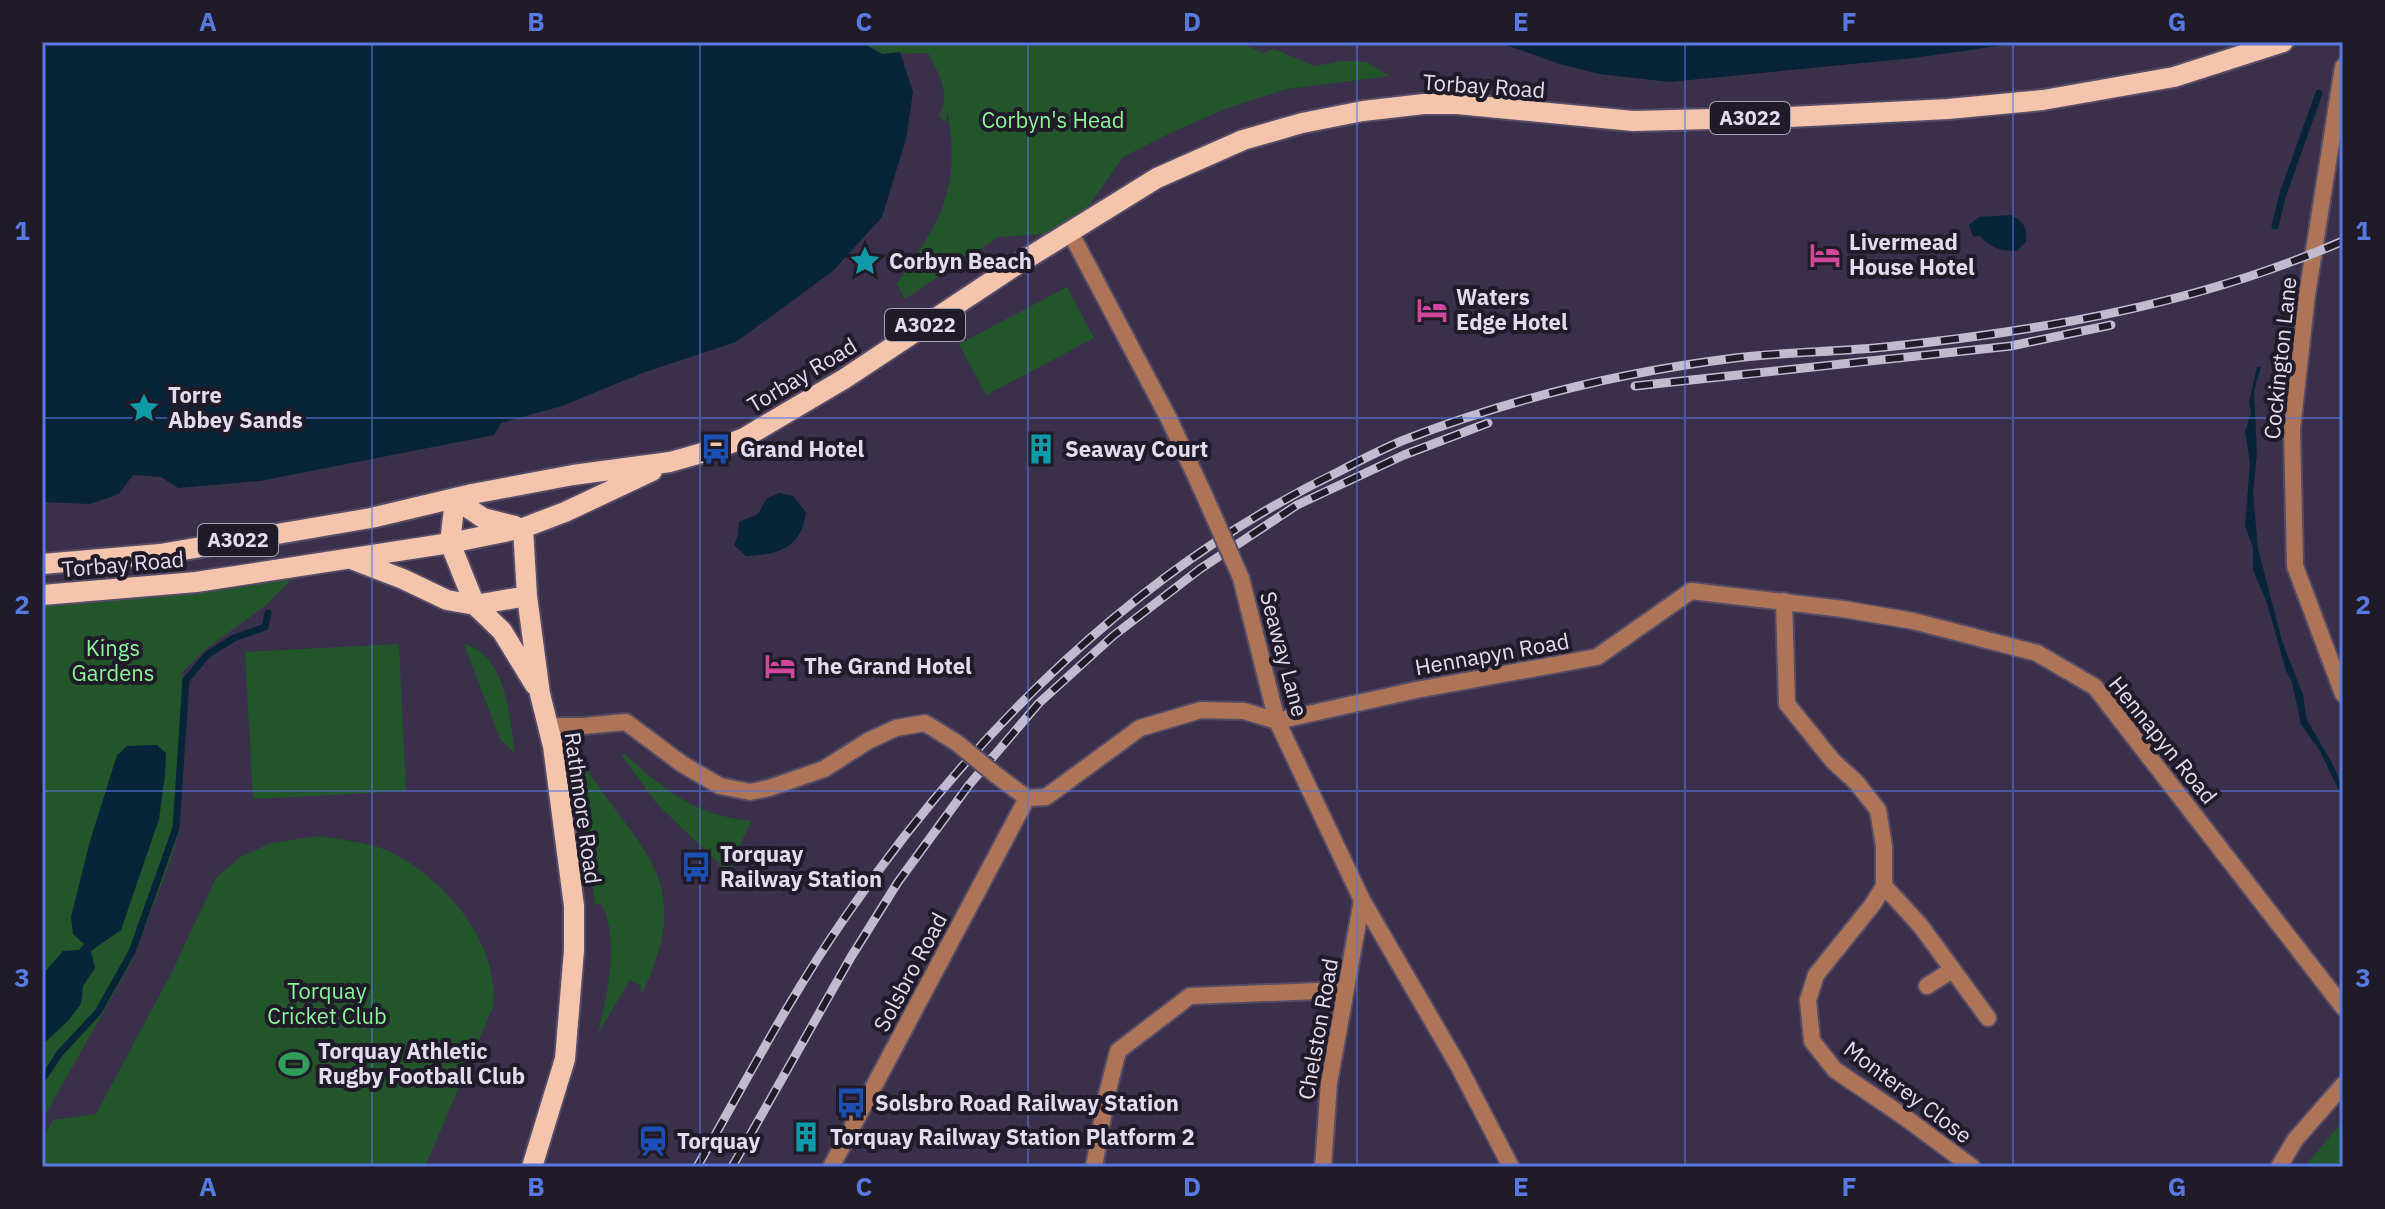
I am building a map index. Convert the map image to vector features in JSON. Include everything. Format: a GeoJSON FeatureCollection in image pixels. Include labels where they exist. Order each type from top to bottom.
{"type":"FeatureCollection","features":[{"type":"Feature","properties":{"kind":"main road","name":"Torbay Road"},"geometry":{"type":"LineString","coordinates":[[42,594],[196,582],[450,543],[523,528],[565,512],[670,462],[744,438],[844,379],[1157,178],[1243,140],[1302,123],[1363,111],[1424,104],[1457,104],[1633,121],[1948,109],[2043,100],[2174,77],[2283,42]]}},
{"type":"Feature","properties":{"kind":"main road","name":"Torbay Road"},"geometry":{"type":"LineString","coordinates":[[44,564],[160,554],[371,518],[573,475],[670,462]]}},
{"type":"Feature","properties":{"kind":"main road"},"geometry":{"type":"LineString","coordinates":[[523,528],[483,518],[455,499],[450,543],[475,605],[502,631],[540,694]]}},
{"type":"Feature","properties":{"kind":"main road","name":"Rathmore Road"},"geometry":{"type":"LineString","coordinates":[[523,528],[527,596],[540,694],[550,736],[574,906],[573,987],[565,1059],[532,1167]]}},
{"type":"Feature","properties":{"kind":"main road","name":"A3022"},"geometry":{"type":"LineString","coordinates":[[347,558],[447,600],[475,605],[527,596]]}},
{"type":"Feature","properties":{"kind":"main road","name":"A3022"},"geometry":{"type":"LineString","coordinates":[[42,594],[44,564]]}},
{"type":"Feature","properties":{"kind":"street","name":"Cockington Lane"},"geometry":{"type":"LineString","coordinates":[[2343,67],[2307,295],[2292,429],[2295,566],[2343,694]]}},
{"type":"Feature","properties":{"kind":"street","name":"Seaway Lane"},"geometry":{"type":"LineString","coordinates":[[1070,232],[1169,419],[1241,578],[1277,721],[1362,900],[1458,1065],[1511,1167]]}},
{"type":"Feature","properties":{"kind":"street","name":"Hennapyn Road"},"geometry":{"type":"LineString","coordinates":[[1027,798],[1046,797],[1140,728],[1201,710],[1244,711],[1277,721],[1416,690],[1597,657],[1691,591],[1784,601],[1913,621],[2037,653],[2095,687],[2343,1007]]}},
{"type":"Feature","properties":{"kind":"street"},"geometry":{"type":"LineString","coordinates":[[1784,601],[1787,704],[1878,810],[1884,846],[1884,886],[1920,925],[1988,1018]]}},
{"type":"Feature","properties":{"kind":"street"},"geometry":{"type":"LineString","coordinates":[[550,736],[583,726],[626,722],[682,764],[720,786],[750,792],[824,769],[868,741],[896,728],[925,723],[957,743],[1027,798]]}},
{"type":"Feature","properties":{"kind":"street","name":"Solsbro Road"},"geometry":{"type":"LineString","coordinates":[[831,1167],[1027,798]]}},
{"type":"Feature","properties":{"kind":"street","name":"Monterey Close"},"geometry":{"type":"LineString","coordinates":[[1884,886],[1816,975],[1808,1000],[1812,1041],[1835,1070],[1972,1167]]}},
{"type":"Feature","properties":{"kind":"street","name":"Chelston Road"},"geometry":{"type":"LineString","coordinates":[[1323,1167],[1329,1083],[1362,900]]}},
{"type":"Feature","properties":{"kind":"street"},"geometry":{"type":"LineString","coordinates":[[1927,986],[1952,970]]}},
{"type":"Feature","properties":{"kind":"street"},"geometry":{"type":"LineString","coordinates":[[1094,1167],[1108,1086],[1118,1051],[1190,996],[1344,990]]}},
{"type":"Feature","properties":{"kind":"street"},"geometry":{"type":"LineString","coordinates":[[2279,1167],[2295,1140],[2343,1085]]}},
{"type":"Feature","properties":{"kind":"green space","name":"Corbyn's Head"},"geometry":{"type":"Polygon","coordinates":[[[861,42],[1238,42],[1263,53],[1274,49],[1314,66],[1343,61],[1367,62],[1389,76],[1287,89],[1225,109],[1168,134],[1123,157],[1070,232],[998,237],[905,299],[897,284],[935,224],[949,185],[952,157],[948,110],[945,123],[939,115],[944,91],[928,53],[882,54],[861,42]]]}},
{"type":"Feature","properties":{"kind":"green space"},"geometry":{"type":"Polygon","coordinates":[[[1067,287],[1094,338],[986,395],[959,344],[1067,287]]]}},
{"type":"Feature","properties":{"kind":"green space","name":"Kings Gardens"},"geometry":{"type":"Polygon","coordinates":[[[305,566],[266,605],[205,650],[182,672],[180,828],[168,867],[133,959],[42,1121],[42,595],[305,566]]]}},
{"type":"Feature","properties":{"kind":"green space"},"geometry":{"type":"Polygon","coordinates":[[[399,644],[406,791],[253,799],[245,652],[399,644]]]}},
{"type":"Feature","properties":{"kind":"green space"},"geometry":{"type":"Polygon","coordinates":[[[464,644],[489,661],[497,674],[508,705],[515,753],[500,739],[464,644]]]}},
{"type":"Feature","properties":{"kind":"green space"},"geometry":{"type":"Polygon","coordinates":[[[623,753],[681,799],[712,813],[751,821],[728,872],[657,804],[622,756],[623,753]]]}},
{"type":"Feature","properties":{"kind":"green space"},"geometry":{"type":"Polygon","coordinates":[[[576,759],[582,762],[641,845],[663,893],[664,920],[658,953],[643,992],[640,991],[642,986],[630,980],[597,1035],[608,987],[610,932],[601,904],[595,905],[576,759]]]}},
{"type":"Feature","properties":{"kind":"green space","name":"Torquay Athletic Rugby Football Club"},"geometry":{"type":"Polygon","coordinates":[[[320,836],[362,843],[386,850],[407,861],[447,894],[464,914],[488,959],[493,983],[493,1007],[425,1167],[42,1167],[42,1139],[53,1120],[96,1114],[172,972],[216,878],[240,857],[271,843],[320,836]]]}},
{"type":"Feature","properties":{"kind":"green space"},"geometry":{"type":"Polygon","coordinates":[[[2343,1121],[2343,1167],[2305,1167],[2309,1161],[2343,1121]]]}},
{"type":"Feature","properties":{"kind":"water"},"geometry":{"type":"Polygon","coordinates":[[[42,42],[861,42],[882,54],[900,52],[913,92],[906,139],[882,217],[833,271],[736,342],[645,372],[562,406],[501,423],[494,435],[260,481],[178,488],[161,477],[133,475],[119,494],[90,504],[42,502],[42,42]]]}},
{"type":"Feature","properties":{"kind":"water"},"geometry":{"type":"Polygon","coordinates":[[[1497,42],[2026,42],[1914,58],[1669,82],[1600,74],[1497,42]]]}},
{"type":"Feature","properties":{"kind":"water"},"geometry":{"type":"Polygon","coordinates":[[[2010,215],[2024,225],[2026,232],[2026,242],[2017,251],[1996,248],[1980,236],[1973,237],[1969,225],[1979,217],[2010,215]]]}},
{"type":"Feature","properties":{"kind":"water"},"geometry":{"type":"Polygon","coordinates":[[[2257,367],[2261,367],[2254,391],[2257,453],[2253,493],[2258,549],[2282,641],[2303,695],[2307,720],[2332,763],[2343,788],[2343,799],[2320,751],[2301,724],[2292,682],[2253,570],[2253,548],[2245,525],[2250,463],[2245,432],[2251,413],[2249,402],[2257,367]]]}},
{"type":"Feature","properties":{"kind":"water"},"geometry":{"type":"Polygon","coordinates":[[[780,493],[793,496],[806,512],[799,534],[778,551],[746,556],[734,545],[739,522],[758,514],[767,498],[780,493]]]}},
{"type":"Feature","properties":{"kind":"water"},"geometry":{"type":"Polygon","coordinates":[[[157,745],[166,753],[159,819],[121,930],[91,951],[95,968],[83,986],[81,1004],[42,1045],[42,975],[63,951],[79,950],[84,944],[73,934],[71,917],[90,841],[117,755],[127,746],[157,745]]]}},
{"type":"Feature","properties":{"kind":"waterway"},"geometry":{"type":"LineString","coordinates":[[2275,226],[2283,194],[2319,93]]}},
{"type":"Feature","properties":{"kind":"waterway"},"geometry":{"type":"LineString","coordinates":[[42,1080],[60,1053],[98,1012],[132,952],[176,828],[186,680],[208,654],[234,638],[265,627],[268,613]]}},
{"type":"Feature","properties":{"kind":"railway"},"geometry":{"type":"LineString","coordinates":[[697,1167],[825,946],[895,848],[948,783],[1064,661],[1128,606],[1195,556],[1266,511],[1404,440],[1485,412],[1567,389],[1651,371],[1735,358],[1885,347],[2061,323],[2118,312],[2232,282],[2343,241]]}},
{"type":"Feature","properties":{"kind":"railway"},"geometry":{"type":"LineString","coordinates":[[1635,386],[2011,346],[2111,325]]}},
{"type":"Feature","properties":{"kind":"railway"},"geometry":{"type":"LineString","coordinates":[[732,1167],[851,957],[898,882],[969,785],[1039,703],[1113,636],[1200,569],[1297,505],[1404,455],[1488,423]]}},
{"type":"Feature","properties":{"kind":"place","name":"Livermead House Hotel"},"geometry":{"type":"Point","coordinates":[1825,255]}},
{"type":"Feature","properties":{"kind":"place","name":"Corbyn Beach"},"geometry":{"type":"Point","coordinates":[865,261]}},
{"type":"Feature","properties":{"kind":"place","name":"Waters Edge Hotel"},"geometry":{"type":"Point","coordinates":[1432,310]}},
{"type":"Feature","properties":{"kind":"place","name":"Torre Abbey Sands"},"geometry":{"type":"Point","coordinates":[144,408]}},
{"type":"Feature","properties":{"kind":"place","name":"Grand Hotel"},"geometry":{"type":"Point","coordinates":[716,449]}},
{"type":"Feature","properties":{"kind":"place","name":"Seaway Court"},"geometry":{"type":"Point","coordinates":[1041,449]}},
{"type":"Feature","properties":{"kind":"place","name":"The Grand Hotel"},"geometry":{"type":"Point","coordinates":[780,666]}},
{"type":"Feature","properties":{"kind":"place","name":"Torquay Railway Station"},"geometry":{"type":"Point","coordinates":[696,867]}},
{"type":"Feature","properties":{"kind":"place","name":"Torquay Athletic Rugby Football Club"},"geometry":{"type":"Point","coordinates":[294,1064]}},
{"type":"Feature","properties":{"kind":"place","name":"Solsbro Road Railway Station"},"geometry":{"type":"Point","coordinates":[851,1103]}},
{"type":"Feature","properties":{"kind":"place","name":"Torquay Railway Station Platform 2"},"geometry":{"type":"Point","coordinates":[806,1137]}},
{"type":"Feature","properties":{"kind":"place","name":"Torquay"},"geometry":{"type":"Point","coordinates":[653,1141]}},
{"type":"Feature","properties":{"kind":"park label","name":"Torquay Cricket Club"},"geometry":{"type":"Point","coordinates":[327,1004]}}]}
